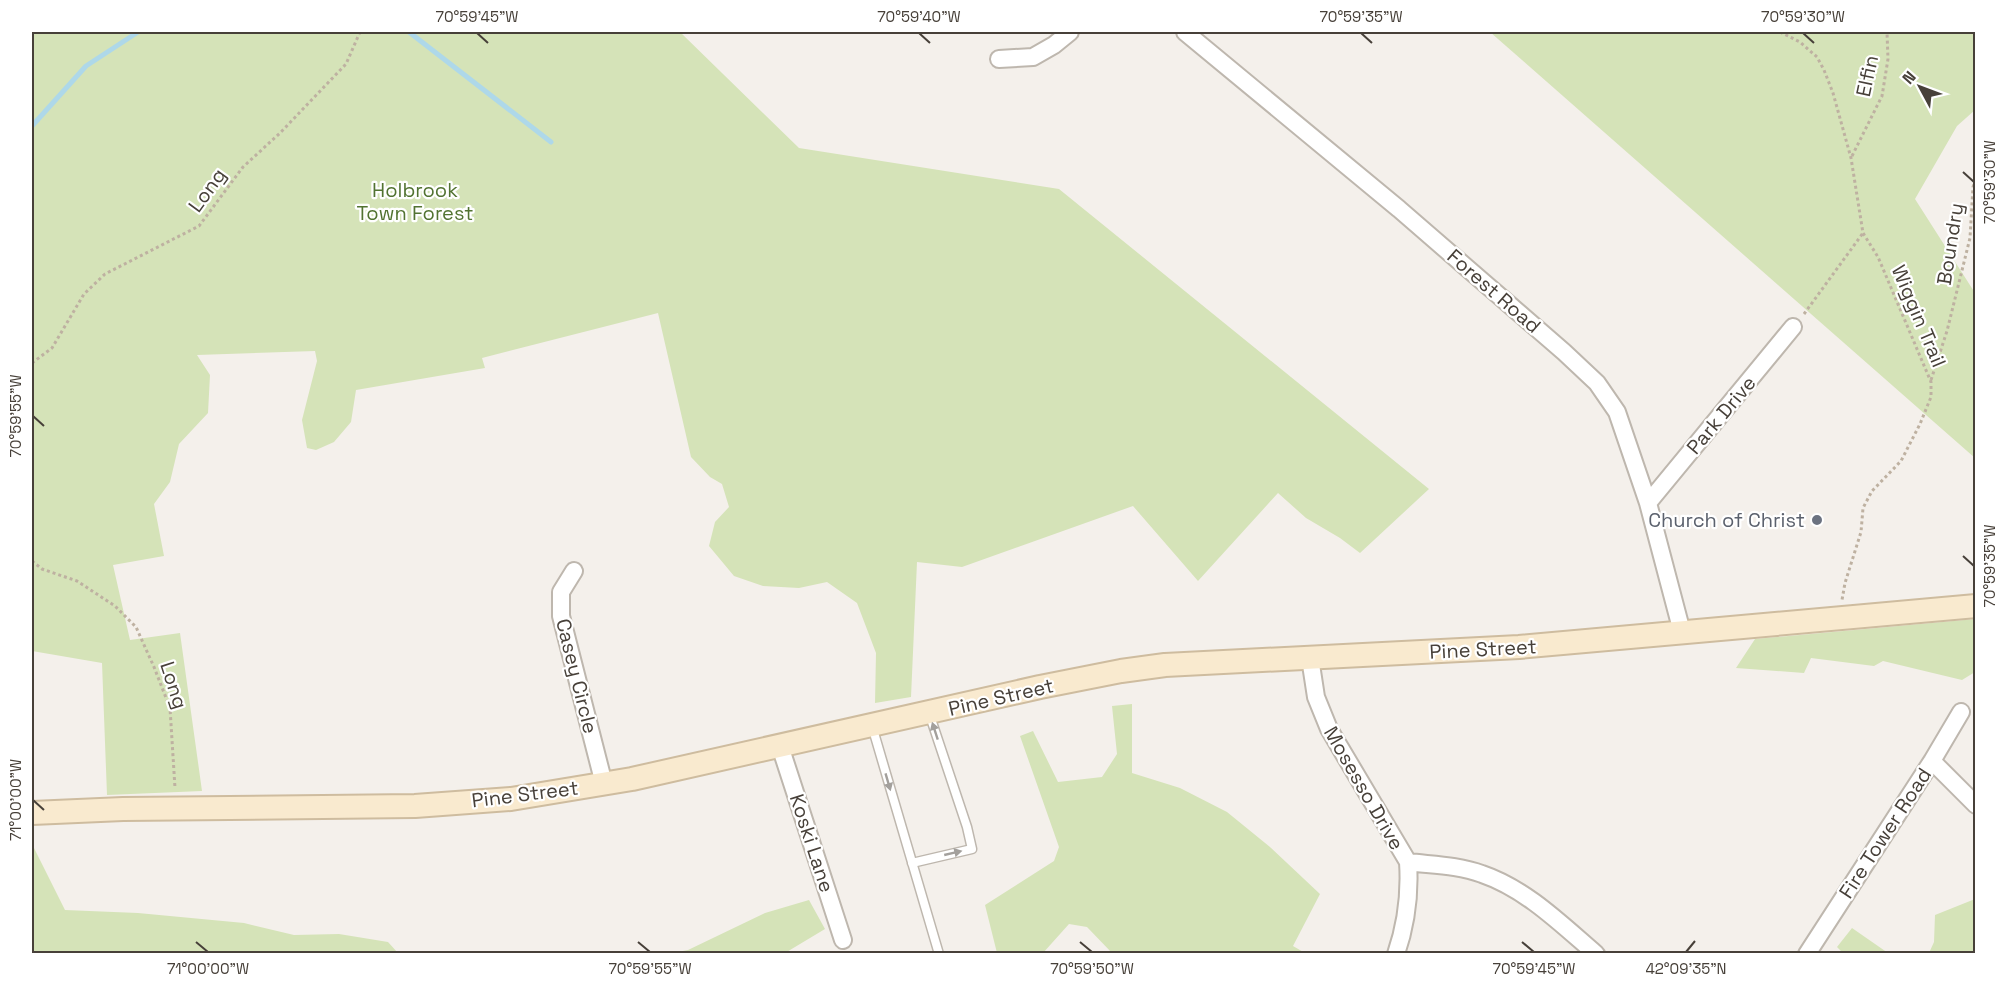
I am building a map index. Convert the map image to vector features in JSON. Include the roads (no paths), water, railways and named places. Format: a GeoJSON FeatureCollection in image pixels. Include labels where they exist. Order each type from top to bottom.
{"type":"FeatureCollection","features":[{"type":"Feature","properties":{"kind":"main road","name":"Pine Street"},"geometry":{"type":"LineString","coordinates":[[32,813],[176,808],[415,806],[512,799],[604,784],[1120,671],[1195,663],[1519,648],[1976,606]]}},
{"type":"Feature","properties":{"kind":"street"},"geometry":{"type":"LineString","coordinates":[[999,59],[1033,57],[1054,45],[1070,32]]}},
{"type":"Feature","properties":{"kind":"street","name":"Forest Road"},"geometry":{"type":"LineString","coordinates":[[1185,32],[1399,209],[1597,383],[1617,412],[1648,503],[1682,632]]}},
{"type":"Feature","properties":{"kind":"street","name":"Park Drive"},"geometry":{"type":"LineString","coordinates":[[1648,503],[1793,327]]}},
{"type":"Feature","properties":{"kind":"street","name":"Casey Circle"},"geometry":{"type":"LineString","coordinates":[[574,571],[561,592],[561,616],[604,784]]}},
{"type":"Feature","properties":{"kind":"street","name":"Mosesso Drive"},"geometry":{"type":"LineString","coordinates":[[1310,658],[1316,697],[1329,729],[1408,862],[1409,880],[1401,938],[1396,954]]}},
{"type":"Feature","properties":{"kind":"street","name":"Fire Tower Road"},"geometry":{"type":"LineString","coordinates":[[1808,954],[1961,712]]}},
{"type":"Feature","properties":{"kind":"street","name":"Koski Lane"},"geometry":{"type":"LineString","coordinates":[[780,746],[843,940]]}},
{"type":"Feature","properties":{"kind":"street"},"geometry":{"type":"LineString","coordinates":[[1932,760],[1976,805]]}},
{"type":"Feature","properties":{"kind":"street"},"geometry":{"type":"LineString","coordinates":[[1408,862],[1464,869],[1500,882],[1544,909],[1596,954]]}},
{"type":"Feature","properties":{"kind":"lane"},"geometry":{"type":"LineString","coordinates":[[912,862],[972,849],[967,827],[929,713]]}},
{"type":"Feature","properties":{"kind":"lane"},"geometry":{"type":"LineString","coordinates":[[871,726],[939,954]]}},
{"type":"Feature","properties":{"kind":"waterway"},"geometry":{"type":"LineString","coordinates":[[32,126],[86,66],[138,32]]}},
{"type":"Feature","properties":{"kind":"waterway"},"geometry":{"type":"LineString","coordinates":[[409,32],[551,142]]}},
{"type":"Feature","properties":{"kind":"place","name":"Church of Christ"},"geometry":{"type":"Point","coordinates":[1817,520]}},
{"type":"Feature","properties":{"kind":"park label","name":"Holbrook Town Forest"},"geometry":{"type":"Point","coordinates":[415,202]}}]}
